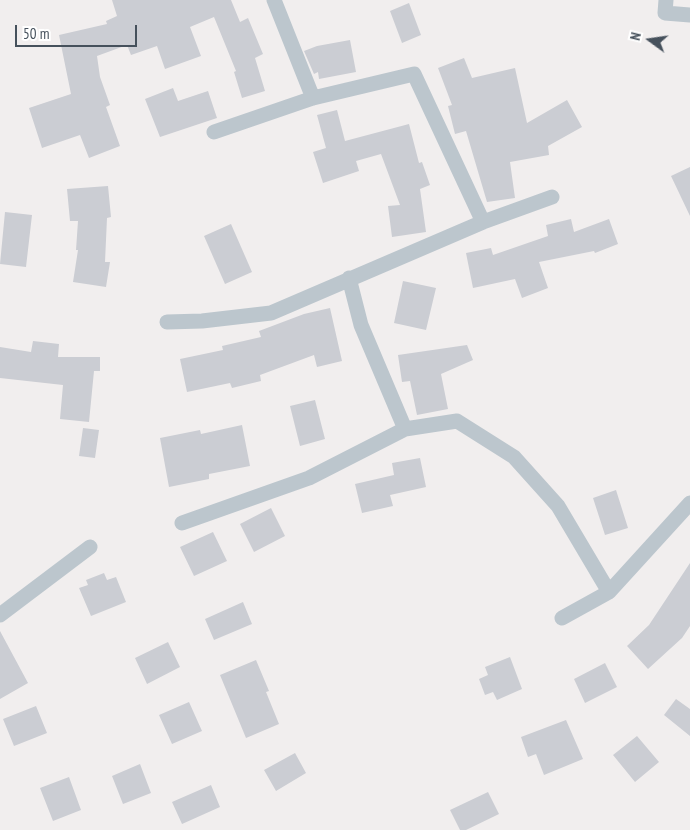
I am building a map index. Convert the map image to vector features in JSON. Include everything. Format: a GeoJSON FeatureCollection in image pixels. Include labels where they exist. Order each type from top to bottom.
{"type":"FeatureCollection","features":[{"type":"Feature","properties":{"kind":"street"},"geometry":{"type":"LineString","coordinates":[[274,0],[313,98]]}},
{"type":"Feature","properties":{"kind":"street"},"geometry":{"type":"LineString","coordinates":[[666,0],[665,13],[690,15]]}},
{"type":"Feature","properties":{"kind":"street"},"geometry":{"type":"LineString","coordinates":[[214,132],[313,98],[414,74],[483,222]]}},
{"type":"Feature","properties":{"kind":"street"},"geometry":{"type":"LineString","coordinates":[[167,322],[202,321],[271,313],[483,222],[552,197]]}},
{"type":"Feature","properties":{"kind":"street"},"geometry":{"type":"LineString","coordinates":[[349,278],[361,325],[405,429]]}},
{"type":"Feature","properties":{"kind":"street"},"geometry":{"type":"LineString","coordinates":[[182,523],[309,478],[405,429],[458,421],[514,457],[558,506],[609,592]]}},
{"type":"Feature","properties":{"kind":"street"},"geometry":{"type":"LineString","coordinates":[[562,618],[609,592],[690,503]]}},
{"type":"Feature","properties":{"kind":"street"},"geometry":{"type":"LineString","coordinates":[[0,616],[90,547]]}},
{"type":"Feature","properties":{"kind":"building"},"geometry":{"type":"Polygon","coordinates":[[[112,0],[231,0],[240,22],[248,18],[263,54],[255,58],[265,91],[242,98],[234,72],[236,71],[214,17],[190,27],[201,56],[165,69],[157,46],[131,55],[127,45],[97,56],[100,77],[110,105],[106,107],[120,146],[89,158],[80,135],[42,148],[29,108],[71,94],[59,35],[107,24],[106,21],[117,16],[112,0]]]}},
{"type":"Feature","properties":{"kind":"building"},"geometry":{"type":"Polygon","coordinates":[[[409,3],[421,35],[402,43],[390,11],[409,3]]]}},
{"type":"Feature","properties":{"kind":"building"},"geometry":{"type":"Polygon","coordinates":[[[350,40],[356,72],[319,79],[318,72],[314,74],[304,51],[317,46],[350,40]]]}},
{"type":"Feature","properties":{"kind":"building"},"geometry":{"type":"Polygon","coordinates":[[[464,58],[472,78],[515,68],[527,123],[567,100],[582,127],[548,146],[549,155],[510,162],[515,198],[487,202],[466,131],[455,134],[448,106],[452,105],[438,68],[464,58]]]}},
{"type":"Feature","properties":{"kind":"building"},"geometry":{"type":"Polygon","coordinates":[[[173,88],[178,101],[208,91],[217,118],[160,137],[145,99],[173,88]]]}},
{"type":"Feature","properties":{"kind":"building"},"geometry":{"type":"Polygon","coordinates":[[[337,110],[345,141],[409,124],[419,163],[422,162],[430,185],[420,189],[426,232],[392,237],[388,206],[400,205],[381,154],[356,161],[359,171],[323,183],[313,152],[326,148],[317,115],[337,110]]]}},
{"type":"Feature","properties":{"kind":"building"},"geometry":{"type":"Polygon","coordinates":[[[690,167],[690,216],[671,176],[690,167]]]}},
{"type":"Feature","properties":{"kind":"building"},"geometry":{"type":"Polygon","coordinates":[[[108,186],[111,217],[107,218],[105,262],[110,262],[106,287],[73,282],[78,250],[76,250],[78,221],[70,221],[67,189],[108,186]]]}},
{"type":"Feature","properties":{"kind":"building"},"geometry":{"type":"Polygon","coordinates":[[[5,212],[32,215],[26,267],[0,264],[5,212]]]}},
{"type":"Feature","properties":{"kind":"building"},"geometry":{"type":"Polygon","coordinates":[[[571,219],[574,232],[609,219],[618,244],[595,253],[594,251],[539,262],[548,288],[522,298],[515,279],[473,288],[466,253],[491,248],[493,255],[548,236],[546,225],[571,219]]]}},
{"type":"Feature","properties":{"kind":"building"},"geometry":{"type":"Polygon","coordinates":[[[231,224],[252,272],[225,284],[204,236],[231,224]]]}},
{"type":"Feature","properties":{"kind":"building"},"geometry":{"type":"Polygon","coordinates":[[[403,281],[436,288],[426,330],[394,323],[403,281]]]}},
{"type":"Feature","properties":{"kind":"building"},"geometry":{"type":"Polygon","coordinates":[[[330,308],[342,361],[317,367],[314,355],[260,375],[261,381],[232,388],[230,383],[187,392],[180,359],[223,350],[222,346],[261,337],[259,331],[304,314],[330,308]]]}},
{"type":"Feature","properties":{"kind":"building"},"geometry":{"type":"Polygon","coordinates":[[[33,341],[59,344],[58,357],[100,357],[100,371],[94,371],[89,422],[60,419],[63,385],[0,378],[0,347],[31,352],[33,341]]]}},
{"type":"Feature","properties":{"kind":"building"},"geometry":{"type":"Polygon","coordinates":[[[467,345],[473,360],[441,374],[448,409],[417,415],[410,381],[402,382],[398,355],[467,345]]]}},
{"type":"Feature","properties":{"kind":"building"},"geometry":{"type":"Polygon","coordinates":[[[315,400],[325,439],[300,446],[290,406],[315,400]]]}},
{"type":"Feature","properties":{"kind":"building"},"geometry":{"type":"Polygon","coordinates":[[[242,425],[250,466],[209,474],[209,479],[169,487],[160,438],[200,430],[201,434],[242,425]]]}},
{"type":"Feature","properties":{"kind":"building"},"geometry":{"type":"Polygon","coordinates":[[[83,428],[99,430],[95,458],[79,456],[83,428]]]}},
{"type":"Feature","properties":{"kind":"building"},"geometry":{"type":"Polygon","coordinates":[[[420,458],[426,487],[390,495],[393,506],[362,513],[355,484],[394,475],[392,463],[420,458]]]}},
{"type":"Feature","properties":{"kind":"building"},"geometry":{"type":"Polygon","coordinates":[[[616,490],[628,528],[605,535],[593,498],[616,490]]]}},
{"type":"Feature","properties":{"kind":"building"},"geometry":{"type":"Polygon","coordinates":[[[271,508],[285,536],[254,552],[240,524],[271,508]]]}},
{"type":"Feature","properties":{"kind":"building"},"geometry":{"type":"Polygon","coordinates":[[[213,532],[227,561],[194,576],[180,547],[213,532]]]}},
{"type":"Feature","properties":{"kind":"building"},"geometry":{"type":"Polygon","coordinates":[[[690,563],[690,626],[682,638],[648,669],[627,646],[649,625],[690,563]]]}},
{"type":"Feature","properties":{"kind":"building"},"geometry":{"type":"Polygon","coordinates":[[[104,573],[107,580],[116,577],[126,602],[91,616],[79,588],[88,585],[86,580],[104,573]]]}},
{"type":"Feature","properties":{"kind":"building"},"geometry":{"type":"Polygon","coordinates":[[[243,602],[252,624],[214,640],[205,619],[243,602]]]}},
{"type":"Feature","properties":{"kind":"building"},"geometry":{"type":"Polygon","coordinates":[[[0,631],[28,683],[0,699],[0,631]]]}},
{"type":"Feature","properties":{"kind":"building"},"geometry":{"type":"Polygon","coordinates":[[[168,642],[180,667],[147,684],[135,658],[168,642]]]}},
{"type":"Feature","properties":{"kind":"building"},"geometry":{"type":"Polygon","coordinates":[[[510,657],[522,689],[497,700],[493,692],[485,695],[479,679],[488,675],[485,667],[510,657]]]}},
{"type":"Feature","properties":{"kind":"building"},"geometry":{"type":"Polygon","coordinates":[[[256,660],[269,691],[266,692],[279,724],[246,738],[220,675],[256,660]]]}},
{"type":"Feature","properties":{"kind":"building"},"geometry":{"type":"Polygon","coordinates":[[[605,663],[617,687],[585,703],[574,679],[605,663]]]}},
{"type":"Feature","properties":{"kind":"building"},"geometry":{"type":"Polygon","coordinates":[[[676,699],[690,709],[690,736],[664,715],[676,699]]]}},
{"type":"Feature","properties":{"kind":"building"},"geometry":{"type":"Polygon","coordinates":[[[189,702],[202,731],[172,744],[159,715],[189,702]]]}},
{"type":"Feature","properties":{"kind":"building"},"geometry":{"type":"Polygon","coordinates":[[[36,706],[47,733],[14,746],[3,719],[36,706]]]}},
{"type":"Feature","properties":{"kind":"building"},"geometry":{"type":"Polygon","coordinates":[[[566,720],[583,759],[544,775],[536,754],[528,757],[521,737],[566,720]]]}},
{"type":"Feature","properties":{"kind":"building"},"geometry":{"type":"Polygon","coordinates":[[[637,736],[659,762],[635,782],[613,755],[637,736]]]}},
{"type":"Feature","properties":{"kind":"building"},"geometry":{"type":"Polygon","coordinates":[[[295,753],[306,773],[276,791],[264,770],[295,753]]]}},
{"type":"Feature","properties":{"kind":"building"},"geometry":{"type":"Polygon","coordinates":[[[140,764],[151,793],[123,804],[112,776],[140,764]]]}},
{"type":"Feature","properties":{"kind":"building"},"geometry":{"type":"Polygon","coordinates":[[[69,777],[81,810],[53,821],[40,788],[69,777]]]}},
{"type":"Feature","properties":{"kind":"building"},"geometry":{"type":"Polygon","coordinates":[[[211,785],[220,807],[182,824],[172,802],[211,785]]]}},
{"type":"Feature","properties":{"kind":"building"},"geometry":{"type":"Polygon","coordinates":[[[488,792],[499,814],[466,830],[460,830],[450,810],[488,792]]]}}]}
